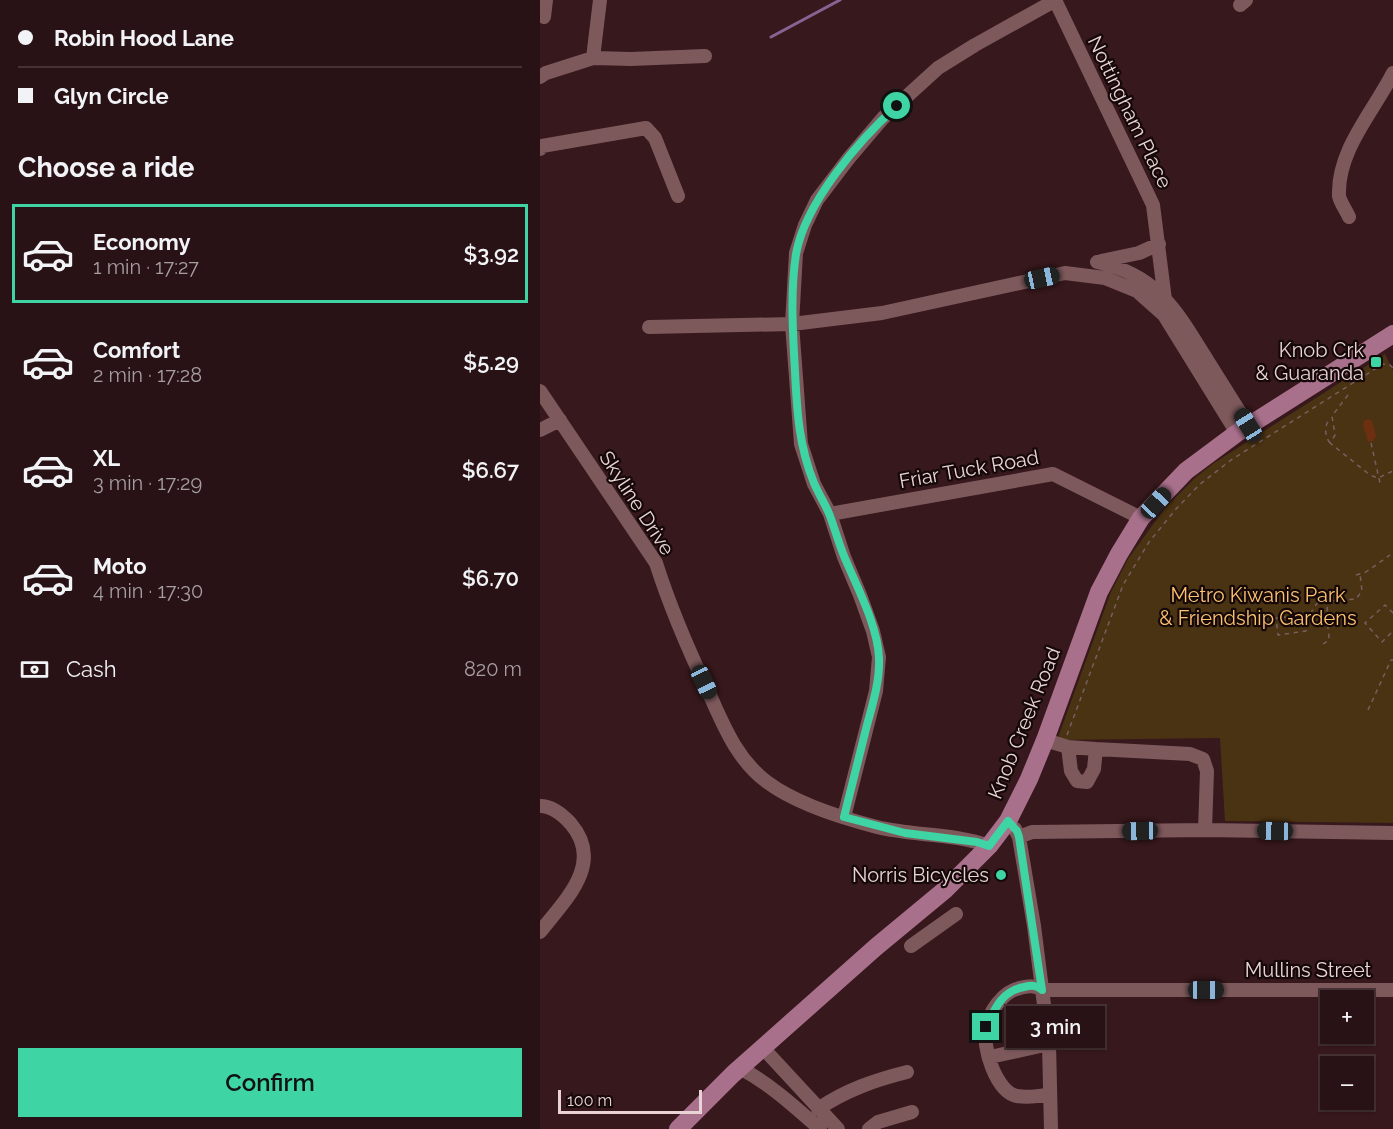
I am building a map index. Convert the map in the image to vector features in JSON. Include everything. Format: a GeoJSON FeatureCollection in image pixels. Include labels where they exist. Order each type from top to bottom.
{"type":"FeatureCollection","features":[{"type":"Feature","properties":{"kind":"main road","name":"Knob Creek Road"},"geometry":{"type":"LineString","coordinates":[[678,1129],[740,1068],[876,947],[946,889],[989,846],[1008,821],[1045,740],[1099,592],[1141,518],[1186,471],[1242,429],[1391,341]]}},
{"type":"Feature","properties":{"kind":"street"},"geometry":{"type":"LineString","coordinates":[[544,17],[546,0]]}},
{"type":"Feature","properties":{"kind":"street"},"geometry":{"type":"LineString","coordinates":[[593,58],[600,0]]}},
{"type":"Feature","properties":{"kind":"street"},"geometry":{"type":"LineString","coordinates":[[844,817],[876,691],[879,657],[873,631],[830,514],[814,484],[801,444],[792,324],[796,254],[805,225],[817,200],[883,118],[938,68],[1055,0]]}},
{"type":"Feature","properties":{"kind":"street","name":"Nottingham Place"},"geometry":{"type":"LineString","coordinates":[[1055,0],[1153,205],[1168,307]]}},
{"type":"Feature","properties":{"kind":"street"},"geometry":{"type":"LineString","coordinates":[[540,77],[593,58],[705,56]]}},
{"type":"Feature","properties":{"kind":"street"},"geometry":{"type":"LineString","coordinates":[[1349,217],[1339,198],[1347,154],[1393,73]]}},
{"type":"Feature","properties":{"kind":"street"},"geometry":{"type":"LineString","coordinates":[[540,149],[542,146],[646,128],[655,138],[678,196]]}},
{"type":"Feature","properties":{"kind":"street"},"geometry":{"type":"LineString","coordinates":[[650,327],[792,324],[882,314],[1065,273],[1097,262],[1139,253],[1159,244]]}},
{"type":"Feature","properties":{"kind":"street"},"geometry":{"type":"LineString","coordinates":[[1125,278],[1139,253]]}},
{"type":"Feature","properties":{"kind":"street"},"geometry":{"type":"LineString","coordinates":[[1097,262],[1114,266],[1137,291],[1168,307],[1242,429]]}},
{"type":"Feature","properties":{"kind":"street"},"geometry":{"type":"LineString","coordinates":[[1065,273],[1125,278]]}},
{"type":"Feature","properties":{"kind":"street","name":"Skyline Drive"},"geometry":{"type":"LineString","coordinates":[[540,391],[656,563],[666,596],[694,663],[730,739],[741,756],[768,783],[796,798],[844,817],[905,833],[977,842],[989,846]]}},
{"type":"Feature","properties":{"kind":"street"},"geometry":{"type":"LineString","coordinates":[[540,430],[560,420]]}},
{"type":"Feature","properties":{"kind":"street","name":"Friar Tuck Road"},"geometry":{"type":"LineString","coordinates":[[830,514],[1053,474],[1141,518]]}},
{"type":"Feature","properties":{"kind":"street"},"geometry":{"type":"LineString","coordinates":[[1045,740],[1065,746],[1190,754],[1203,759],[1208,771],[1205,830]]}},
{"type":"Feature","properties":{"kind":"street"},"geometry":{"type":"LineString","coordinates":[[1065,746],[1071,771],[1077,781],[1087,782],[1094,769],[1096,749]]}},
{"type":"Feature","properties":{"kind":"street"},"geometry":{"type":"LineString","coordinates":[[540,806],[554,810],[572,825],[585,849],[585,864],[573,890],[540,932]]}},
{"type":"Feature","properties":{"kind":"street"},"geometry":{"type":"LineString","coordinates":[[1008,821],[1019,837],[1042,990],[1049,1044],[1051,1129]]}},
{"type":"Feature","properties":{"kind":"street"},"geometry":{"type":"LineString","coordinates":[[1019,837],[1032,832],[1205,830],[1393,833]]}},
{"type":"Feature","properties":{"kind":"street"},"geometry":{"type":"LineString","coordinates":[[923,908],[937,928]]}},
{"type":"Feature","properties":{"kind":"street"},"geometry":{"type":"LineString","coordinates":[[911,946],[956,914]]}},
{"type":"Feature","properties":{"kind":"street","name":"Mullins Street"},"geometry":{"type":"LineString","coordinates":[[1050,1094],[1027,1096],[1012,1094],[1005,1089],[995,1075],[985,1041],[986,1027],[1005,995],[1013,989],[1036,986],[1042,990],[1393,990]]}},
{"type":"Feature","properties":{"kind":"street"},"geometry":{"type":"LineString","coordinates":[[990,1057],[1049,1044]]}},
{"type":"Feature","properties":{"kind":"street"},"geometry":{"type":"LineString","coordinates":[[763,1048],[838,1129]]}},
{"type":"Feature","properties":{"kind":"street"},"geometry":{"type":"LineString","coordinates":[[740,1068],[759,1078],[820,1129]]}},
{"type":"Feature","properties":{"kind":"street"},"geometry":{"type":"LineString","coordinates":[[818,1109],[850,1090],[871,1081],[907,1072]]}},
{"type":"Feature","properties":{"kind":"street"},"geometry":{"type":"LineString","coordinates":[[868,1129],[878,1122],[912,1112]]}},
{"type":"Feature","properties":{"kind":"path"},"geometry":{"type":"LineString","coordinates":[[1065,746],[1123,585],[1149,542],[1176,509],[1199,485],[1231,460],[1383,364],[1393,368]]}},
{"type":"Feature","properties":{"kind":"path"},"geometry":{"type":"LineString","coordinates":[[1348,395],[1332,416],[1331,421],[1327,423],[1326,437],[1357,466],[1378,478]]}},
{"type":"Feature","properties":{"kind":"path"},"geometry":{"type":"LineString","coordinates":[[1330,443],[1335,435],[1335,426],[1331,421]]}},
{"type":"Feature","properties":{"kind":"path"},"geometry":{"type":"LineString","coordinates":[[1371,443],[1380,483]]}},
{"type":"Feature","properties":{"kind":"path"},"geometry":{"type":"LineString","coordinates":[[1378,478],[1393,471]]}},
{"type":"Feature","properties":{"kind":"path"},"geometry":{"type":"LineString","coordinates":[[1305,621],[1304,615],[1276,618],[1278,635],[1306,631],[1305,621],[1318,602],[1356,599],[1362,591],[1358,574],[1366,572],[1390,555]]}},
{"type":"Feature","properties":{"kind":"path"},"geometry":{"type":"LineString","coordinates":[[1323,644],[1329,640],[1325,615],[1328,603]]}},
{"type":"Feature","properties":{"kind":"path"},"geometry":{"type":"LineString","coordinates":[[1393,613],[1385,605],[1365,623],[1382,642],[1393,631]]}},
{"type":"Feature","properties":{"kind":"path"},"geometry":{"type":"LineString","coordinates":[[1368,710],[1393,660]]}},
{"type":"Feature","properties":{"kind":"green space","name":"Metro Kiwanis Park & Friendship Gardens"},"geometry":{"type":"Polygon","coordinates":[[[1385,354],[1393,370],[1393,823],[1225,821],[1220,738],[1057,740],[1111,592],[1128,559],[1164,509],[1196,477],[1214,463],[1385,354]]]}},
{"type":"Feature","properties":{"kind":"building"},"geometry":{"type":"Polygon","coordinates":[[[1368,419],[1372,421],[1376,436],[1373,441],[1368,442],[1363,425],[1368,419]]]}},
{"type":"Feature","properties":{"kind":"waterway"},"geometry":{"type":"LineString","coordinates":[[771,37],[840,0]]}},
{"type":"Feature","properties":{"kind":"place","name":"Knob Crk & Guaranda"},"geometry":{"type":"Point","coordinates":[1376,362]}},
{"type":"Feature","properties":{"kind":"place","name":"Norris Bicycles"},"geometry":{"type":"Point","coordinates":[1001,875]}},
{"type":"Feature","properties":{"kind":"route"},"geometry":{"type":"LineString","coordinates":[[897,106],[883,118],[849,158],[817,200],[805,225],[796,254],[792,324],[797,414],[801,444],[814,484],[830,514],[873,631],[879,657],[876,691],[844,817],[905,833],[977,842],[989,846],[1008,821],[1019,837],[1042,990],[1036,986],[1013,989],[999,1002],[986,1027]]}}]}
